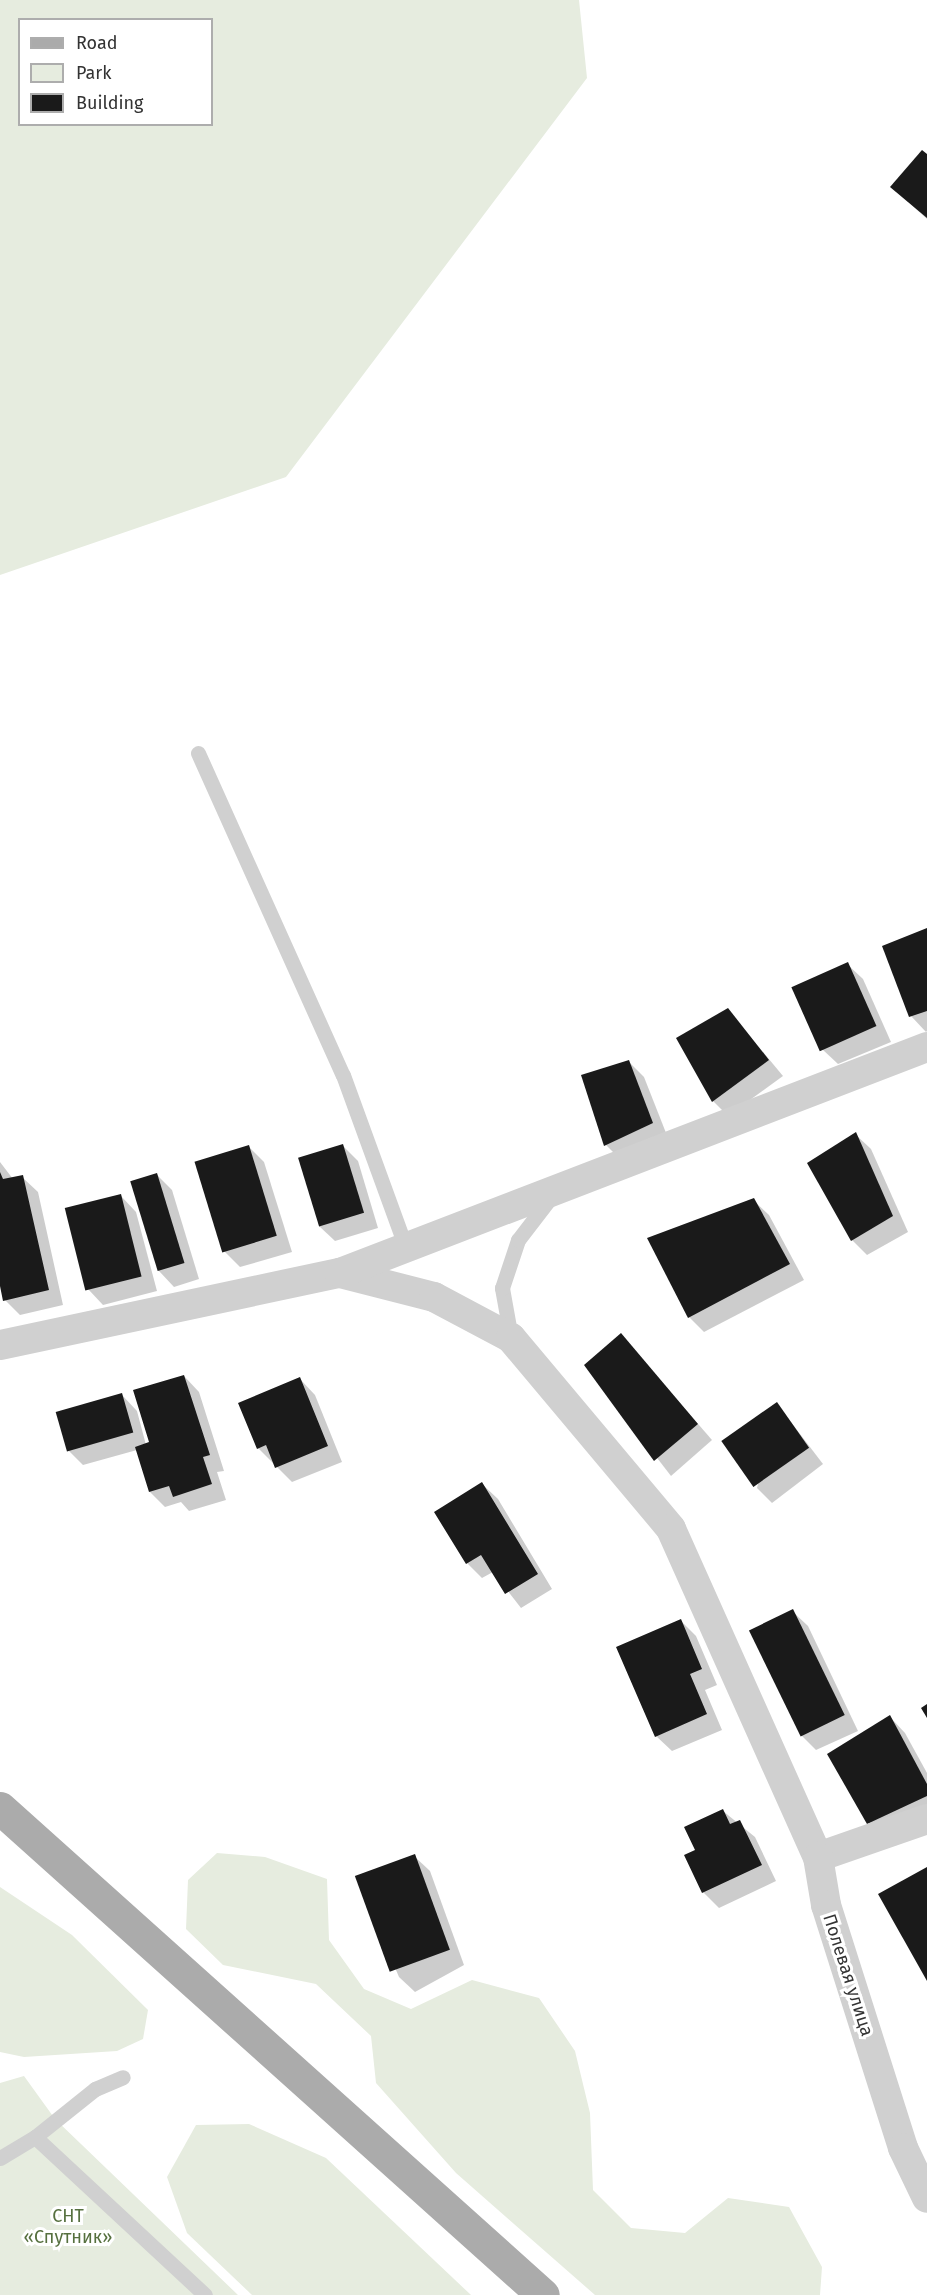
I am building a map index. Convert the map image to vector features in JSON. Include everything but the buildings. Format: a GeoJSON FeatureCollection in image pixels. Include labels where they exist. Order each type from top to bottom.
{"type":"FeatureCollection","features":[{"type":"Feature","properties":{"kind":"main road"},"geometry":{"type":"LineString","coordinates":[[0,1808],[543,2295]]}},
{"type":"Feature","properties":{"kind":"street"},"geometry":{"type":"LineString","coordinates":[[0,1345],[340,1273],[927,1047]]}},
{"type":"Feature","properties":{"kind":"street"},"geometry":{"type":"LineString","coordinates":[[340,1273],[434,1297],[511,1338]]}},
{"type":"Feature","properties":{"kind":"street","name":"Полевая улица"},"geometry":{"type":"LineString","coordinates":[[511,1338],[671,1529],[818,1857],[826,1905],[903,2148],[927,2198]]}},
{"type":"Feature","properties":{"kind":"street"},"geometry":{"type":"LineString","coordinates":[[818,1857],[927,1819]]}},
{"type":"Feature","properties":{"kind":"lane"},"geometry":{"type":"LineString","coordinates":[[198,753],[343,1075],[406,1248]]}},
{"type":"Feature","properties":{"kind":"lane"},"geometry":{"type":"LineString","coordinates":[[511,1338],[501,1288],[518,1239],[558,1189]]}},
{"type":"Feature","properties":{"kind":"lane"},"geometry":{"type":"LineString","coordinates":[[0,2158],[35,2137],[95,2089],[123,2077]]}},
{"type":"Feature","properties":{"kind":"lane"},"geometry":{"type":"LineString","coordinates":[[35,2137],[205,2295]]}},
{"type":"Feature","properties":{"kind":"green space"},"geometry":{"type":"Polygon","coordinates":[[[0,0],[579,0],[587,78],[286,477],[0,575],[0,0]]]}},
{"type":"Feature","properties":{"kind":"green space"},"geometry":{"type":"Polygon","coordinates":[[[217,1853],[265,1857],[327,1879],[329,1940],[364,1989],[411,2009],[472,1980],[539,1998],[575,2051],[590,2113],[593,2190],[631,2228],[685,2233],[728,2198],[789,2207],[822,2267],[820,2295],[595,2295],[456,2173],[376,2083],[371,2036],[316,1984],[223,1965],[186,1929],[188,1880],[217,1853]]]}},
{"type":"Feature","properties":{"kind":"green space"},"geometry":{"type":"Polygon","coordinates":[[[0,1887],[72,1935],[148,2010],[143,2039],[117,2051],[24,2057],[0,2052],[0,1887]]]}},
{"type":"Feature","properties":{"kind":"green space","name":"СНТ «Спутник»"},"geometry":{"type":"Polygon","coordinates":[[[24,2076],[55,2119],[238,2295],[0,2295],[0,2083],[24,2076]]]}},
{"type":"Feature","properties":{"kind":"green space"},"geometry":{"type":"Polygon","coordinates":[[[249,2124],[326,2158],[471,2295],[252,2295],[187,2233],[167,2177],[196,2125],[249,2124]]]}}]}
